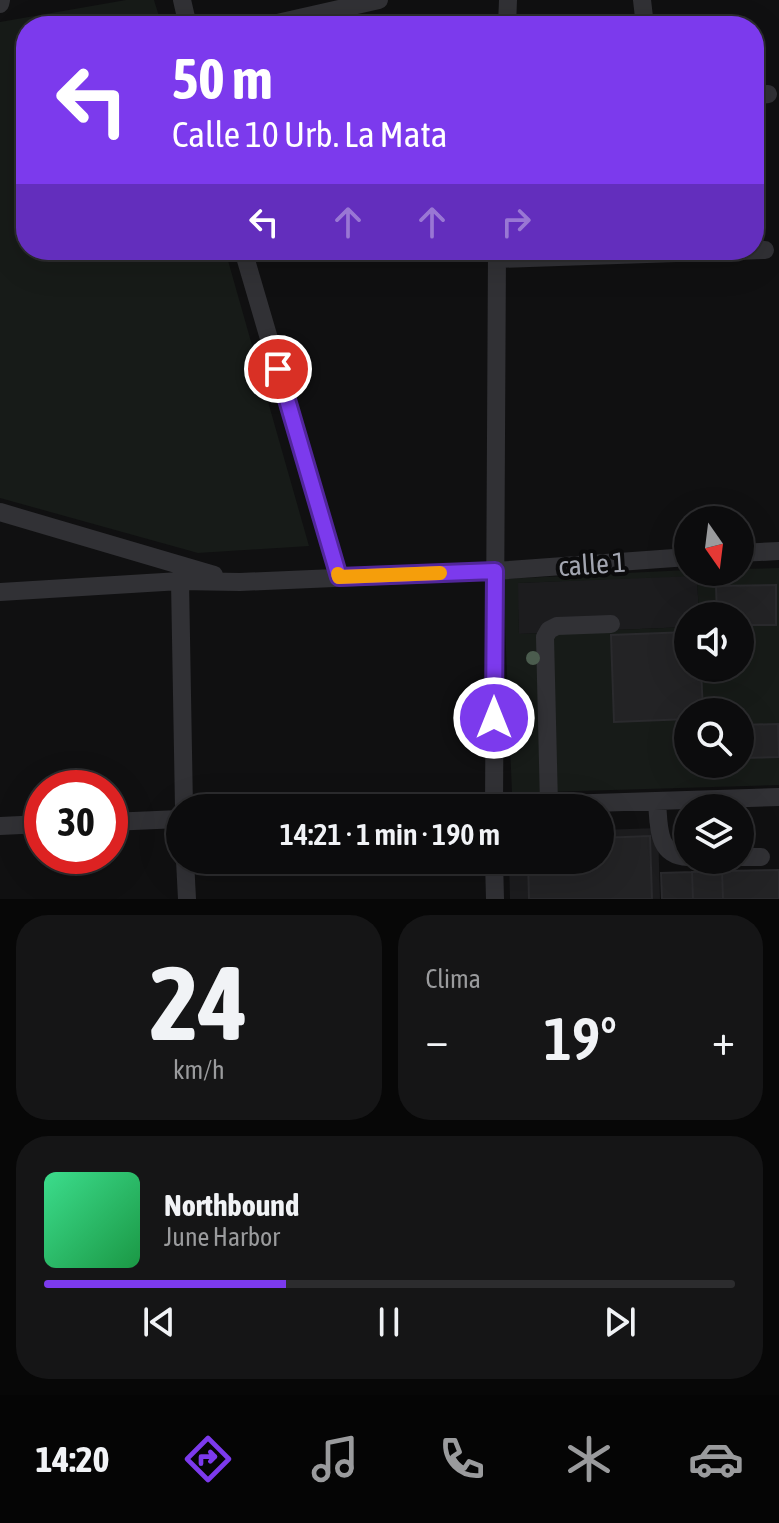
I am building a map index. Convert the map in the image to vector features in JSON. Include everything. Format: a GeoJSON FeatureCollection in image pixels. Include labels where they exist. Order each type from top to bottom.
{"type":"FeatureCollection","features":[{"type":"Feature","properties":{"kind":"street"},"geometry":{"type":"LineString","coordinates":[[308,16],[379,0]]}},
{"type":"Feature","properties":{"kind":"street"},"geometry":{"type":"LineString","coordinates":[[246,260],[339,577]]}},
{"type":"Feature","properties":{"kind":"street"},"geometry":{"type":"LineString","coordinates":[[494,794],[497,260]]}},
{"type":"Feature","properties":{"kind":"street"},"geometry":{"type":"LineString","coordinates":[[0,512],[240,582]]}},
{"type":"Feature","properties":{"kind":"street"},"geometry":{"type":"LineString","coordinates":[[754,552],[779,551]]}},
{"type":"Feature","properties":{"kind":"street","name":"calle 1"},"geometry":{"type":"LineString","coordinates":[[0,592],[180,581],[240,582],[495,571],[674,558]]}},
{"type":"Feature","properties":{"kind":"street"},"geometry":{"type":"LineString","coordinates":[[180,581],[184,794]]}},
{"type":"Feature","properties":{"kind":"street"},"geometry":{"type":"LineString","coordinates":[[549,794],[545,637],[549,630],[557,626],[611,624]]}},
{"type":"Feature","properties":{"kind":"street"},"geometry":{"type":"LineString","coordinates":[[614,803],[779,797]]}},
{"type":"Feature","properties":{"kind":"street"},"geometry":{"type":"LineString","coordinates":[[657,801],[662,844],[674,854]]}},
{"type":"Feature","properties":{"kind":"street"},"geometry":{"type":"LineString","coordinates":[[128,821],[166,820]]}},
{"type":"Feature","properties":{"kind":"street"},"geometry":{"type":"LineString","coordinates":[[0,826],[24,825]]}},
{"type":"Feature","properties":{"kind":"street"},"geometry":{"type":"LineString","coordinates":[[754,857],[761,857]]}},
{"type":"Feature","properties":{"kind":"street"},"geometry":{"type":"LineString","coordinates":[[186,874],[187,899]]}},
{"type":"Feature","properties":{"kind":"street"},"geometry":{"type":"LineString","coordinates":[[494,874],[495,899]]}},
{"type":"Feature","properties":{"kind":"shaded area"},"geometry":{"type":"Polygon","coordinates":[[[126,0],[154,0],[159,16],[34,16],[126,0]]]}},
{"type":"Feature","properties":{"kind":"shaded area"},"geometry":{"type":"Polygon","coordinates":[[[16,19],[16,260],[228,260],[309,546],[198,553],[0,498],[0,22],[16,19]]]}},
{"type":"Feature","properties":{"kind":"shaded area"},"geometry":{"type":"Polygon","coordinates":[[[779,568],[779,785],[512,793],[503,579],[674,571],[674,577],[518,583],[519,634],[674,628],[674,633],[611,635],[614,722],[674,720],[674,778],[754,778],[754,698],[702,698],[701,682],[754,682],[754,602],[698,602],[698,586],[754,586],[754,569],[779,568]]]}},
{"type":"Feature","properties":{"kind":"shaded area"},"geometry":{"type":"Polygon","coordinates":[[[674,576],[674,586],[698,586],[698,602],[674,602],[674,628],[519,634],[517,583],[674,576]]]}},
{"type":"Feature","properties":{"kind":"shaded area"},"geometry":{"type":"Polygon","coordinates":[[[658,828],[660,899],[510,899],[509,874],[614,874],[614,830],[658,828]]]}},
{"type":"Feature","properties":{"kind":"building"},"geometry":{"type":"Polygon","coordinates":[[[776,585],[776,625],[754,625],[754,602],[717,602],[716,586],[776,585]]]}},
{"type":"Feature","properties":{"kind":"building"},"geometry":{"type":"Polygon","coordinates":[[[674,633],[674,682],[702,682],[702,698],[674,698],[674,720],[614,722],[611,635],[674,633]]]}},
{"type":"Feature","properties":{"kind":"building"},"geometry":{"type":"Polygon","coordinates":[[[778,724],[779,757],[754,758],[754,725],[778,724]]]}},
{"type":"Feature","properties":{"kind":"building"},"geometry":{"type":"Polygon","coordinates":[[[650,836],[652,899],[529,899],[528,874],[614,874],[614,837],[650,836]]]}},
{"type":"Feature","properties":{"kind":"building"},"geometry":{"type":"Polygon","coordinates":[[[754,870],[779,870],[779,899],[723,899],[722,874],[754,874],[754,870]]]}},
{"type":"Feature","properties":{"kind":"building"},"geometry":{"type":"Polygon","coordinates":[[[661,873],[692,874],[693,899],[662,899],[661,873]]]}},
{"type":"Feature","properties":{"kind":"building"},"geometry":{"type":"Polygon","coordinates":[[[692,874],[722,874],[723,899],[693,899],[692,874]]]}},
{"type":"Feature","properties":{"kind":"slow traffic"},"geometry":{"type":"LineString","coordinates":[[338,574],[339,577],[440,573]]}},
{"type":"Feature","properties":{"kind":"route"},"geometry":{"type":"LineString","coordinates":[[278,369],[339,577],[495,571],[494,718]]}}]}
